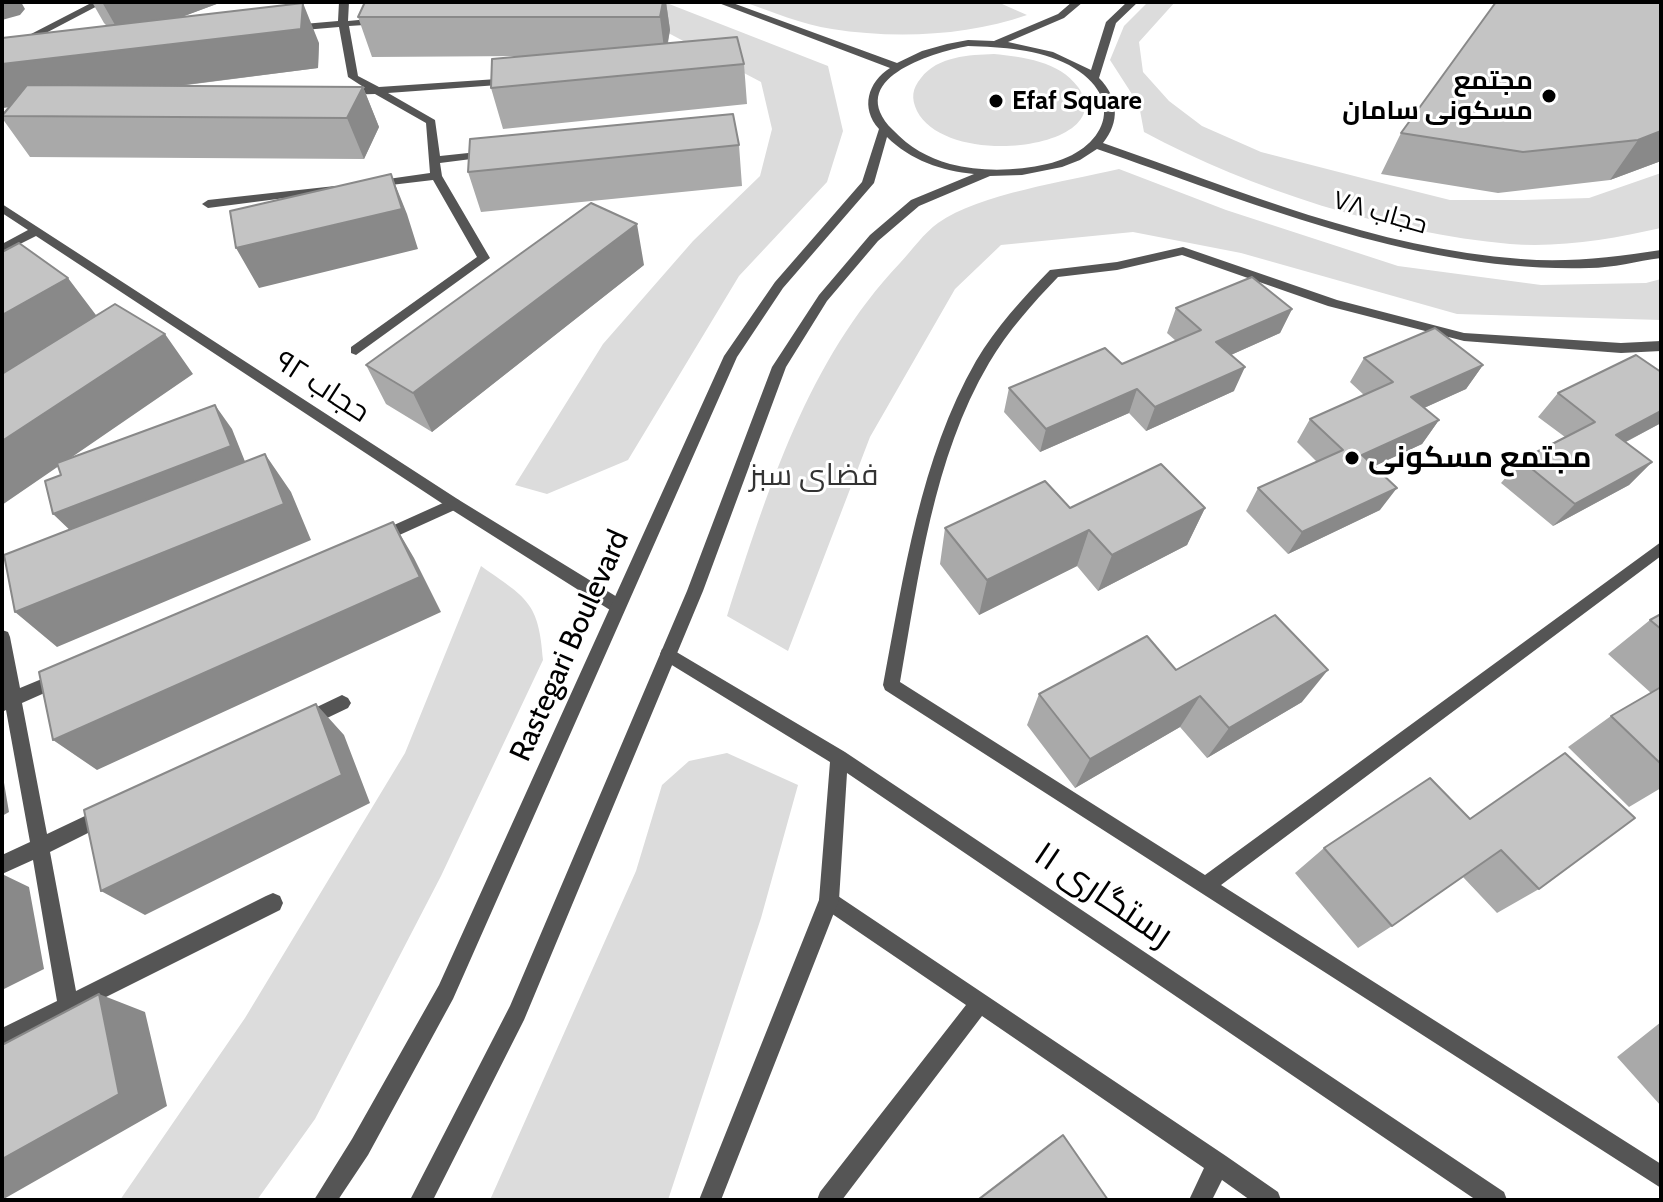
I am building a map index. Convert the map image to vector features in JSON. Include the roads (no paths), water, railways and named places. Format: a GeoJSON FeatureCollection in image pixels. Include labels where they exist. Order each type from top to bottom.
{"type":"FeatureCollection","features":[{"type":"Feature","properties":{"kind":"street"},"geometry":{"type":"LineString","coordinates":[[2,53],[100,2]]}},
{"type":"Feature","properties":{"kind":"street"},"geometry":{"type":"LineString","coordinates":[[344,2],[343,23],[353,77],[431,122],[436,176],[484,258],[356,350]]}},
{"type":"Feature","properties":{"kind":"street"},"geometry":{"type":"LineString","coordinates":[[721,2],[895,66]]}},
{"type":"Feature","properties":{"kind":"street"},"geometry":{"type":"LineString","coordinates":[[997,43],[1061,16],[1078,2]]}},
{"type":"Feature","properties":{"kind":"street"},"geometry":{"type":"LineString","coordinates":[[1094,79],[1111,22],[1133,2]]}},
{"type":"Feature","properties":{"kind":"street"},"geometry":{"type":"LineString","coordinates":[[282,29],[388,20]]}},
{"type":"Feature","properties":{"kind":"street"},"geometry":{"type":"LineString","coordinates":[[421,1200],[517,1013],[668,654],[779,367],[823,298],[874,238],[915,203],[987,173],[1051,167],[1077,158],[1097,145],[1108,129],[1111,112],[1107,95],[1094,79],[1052,55],[997,43],[940,47],[895,66],[882,80],[875,96],[875,112],[884,129],[901,145],[925,158],[987,173]]}},
{"type":"Feature","properties":{"kind":"street"},"geometry":{"type":"LineString","coordinates":[[329,94],[531,80]]}},
{"type":"Feature","properties":{"kind":"street","name":"Rastegari Boulevard"},"geometry":{"type":"LineString","coordinates":[[325,1200],[360,1147],[446,992],[587,679],[616,605],[731,356],[779,285],[868,183],[884,129]]}},
{"type":"Feature","properties":{"kind":"street","name":"حجاب ۷۸"},"geometry":{"type":"LineString","coordinates":[[1097,145],[1334,223],[1438,252],[1538,265],[1627,262],[1661,254]]}},
{"type":"Feature","properties":{"kind":"street"},"geometry":{"type":"LineString","coordinates":[[434,160],[498,153]]}},
{"type":"Feature","properties":{"kind":"street"},"geometry":{"type":"LineString","coordinates":[[360,185],[436,176]]}},
{"type":"Feature","properties":{"kind":"street"},"geometry":{"type":"LineString","coordinates":[[208,204],[344,187]]}},
{"type":"Feature","properties":{"kind":"street","name":"حجاب ۹۲"},"geometry":{"type":"LineString","coordinates":[[2,208],[454,504],[616,605]]}},
{"type":"Feature","properties":{"kind":"street"},"geometry":{"type":"LineString","coordinates":[[2,249],[36,231]]}},
{"type":"Feature","properties":{"kind":"street"},"geometry":{"type":"LineString","coordinates":[[1661,346],[1621,348],[1464,337],[1333,303],[1183,251],[1117,266],[1054,273],[1008,325],[968,392],[927,500],[891,685],[1661,1177]]}},
{"type":"Feature","properties":{"kind":"street"},"geometry":{"type":"LineString","coordinates":[[369,542],[454,504]]}},
{"type":"Feature","properties":{"kind":"street"},"geometry":{"type":"LineString","coordinates":[[1205,886],[1661,548]]}},
{"type":"Feature","properties":{"kind":"street"},"geometry":{"type":"LineString","coordinates":[[2,637],[8,702],[68,1005]]}},
{"type":"Feature","properties":{"kind":"street","name":"رستگاری ۱۱"},"geometry":{"type":"LineString","coordinates":[[668,654],[839,758],[1496,1200]]}},
{"type":"Feature","properties":{"kind":"street"},"geometry":{"type":"LineString","coordinates":[[8,702],[70,674]]}},
{"type":"Feature","properties":{"kind":"street"},"geometry":{"type":"LineString","coordinates":[[287,729],[342,703]]}},
{"type":"Feature","properties":{"kind":"street"},"geometry":{"type":"LineString","coordinates":[[710,1200],[829,900],[839,758]]}},
{"type":"Feature","properties":{"kind":"street"},"geometry":{"type":"LineString","coordinates":[[2,865],[121,808]]}},
{"type":"Feature","properties":{"kind":"street"},"geometry":{"type":"LineString","coordinates":[[829,900],[1270,1200]]}},
{"type":"Feature","properties":{"kind":"street"},"geometry":{"type":"LineString","coordinates":[[2,1039],[273,903]]}},
{"type":"Feature","properties":{"kind":"street"},"geometry":{"type":"LineString","coordinates":[[828,1200],[980,1003]]}},
{"type":"Feature","properties":{"kind":"street"},"geometry":{"type":"LineString","coordinates":[[1200,1200],[1218,1164]]}},
{"type":"Feature","properties":{"kind":"place","name":"مجتمع مسکونی سامان"},"geometry":{"type":"Point","coordinates":[1549,96]}},
{"type":"Feature","properties":{"kind":"place","name":"Efaf Square"},"geometry":{"type":"Point","coordinates":[996,101]}},
{"type":"Feature","properties":{"kind":"place","name":"مجتمع مسکونی"},"geometry":{"type":"Point","coordinates":[1352,458]}},
{"type":"Feature","properties":{"kind":"park label","name":"فضای سبز"},"geometry":{"type":"Point","coordinates":[814,476]}}]}
